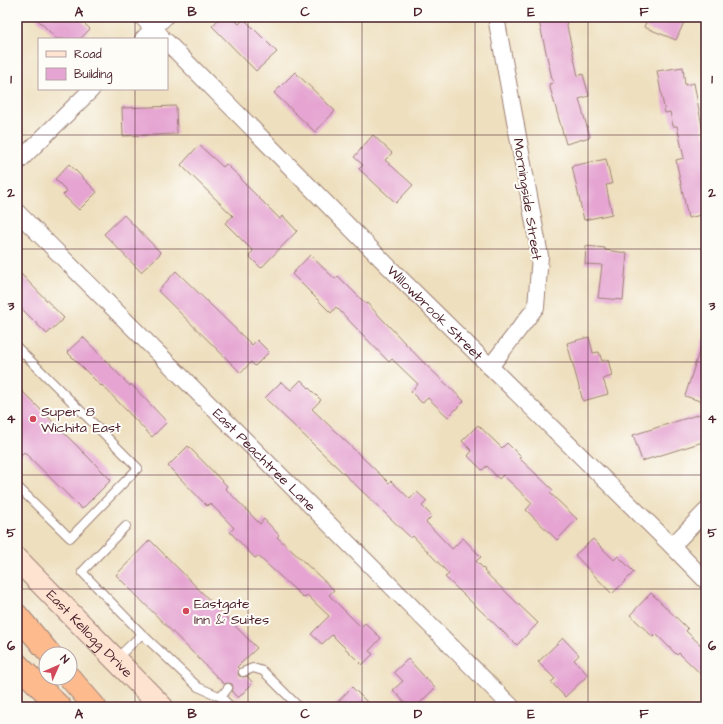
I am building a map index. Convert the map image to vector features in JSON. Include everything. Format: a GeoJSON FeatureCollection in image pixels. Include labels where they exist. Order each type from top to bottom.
{"type":"FeatureCollection","features":[{"type":"Feature","properties":{"kind":"highway"},"geometry":{"type":"LineString","coordinates":[[17,615],[43,646]]}},
{"type":"Feature","properties":{"kind":"highway"},"geometry":{"type":"LineString","coordinates":[[17,664],[60,707]]}},
{"type":"Feature","properties":{"kind":"highway"},"geometry":{"type":"LineString","coordinates":[[77,686],[95,707]]}},
{"type":"Feature","properties":{"kind":"main road","name":"East Kellogg Drive"},"geometry":{"type":"LineString","coordinates":[[17,559],[162,707]]}},
{"type":"Feature","properties":{"kind":"street"},"geometry":{"type":"LineString","coordinates":[[142,17],[154,36],[165,17]]}},
{"type":"Feature","properties":{"kind":"street","name":"Morningside Street"},"geometry":{"type":"LineString","coordinates":[[490,367],[536,307],[540,256],[496,17]]}},
{"type":"Feature","properties":{"kind":"street","name":"Willowbrook Street"},"geometry":{"type":"LineString","coordinates":[[168,43],[392,270],[706,581]]}},
{"type":"Feature","properties":{"kind":"street"},"geometry":{"type":"LineString","coordinates":[[17,163],[91,90]]}},
{"type":"Feature","properties":{"kind":"street","name":"East Peachtree Lane"},"geometry":{"type":"LineString","coordinates":[[17,212],[512,707]]}},
{"type":"Feature","properties":{"kind":"street"},"geometry":{"type":"LineString","coordinates":[[672,546],[706,511]]}},
{"type":"Feature","properties":{"kind":"lane"},"geometry":{"type":"LineString","coordinates":[[17,347],[138,468],[70,538],[17,486]]}},
{"type":"Feature","properties":{"kind":"lane"},"geometry":{"type":"LineString","coordinates":[[126,526],[82,572],[142,634],[198,687],[221,697],[231,707]]}},
{"type":"Feature","properties":{"kind":"lane"},"geometry":{"type":"LineString","coordinates":[[116,659],[142,634]]}},
{"type":"Feature","properties":{"kind":"lane"},"geometry":{"type":"LineString","coordinates":[[243,672],[253,668],[263,671],[299,707]]}},
{"type":"Feature","properties":{"kind":"lane"},"geometry":{"type":"LineString","coordinates":[[221,697],[228,688]]}},
{"type":"Feature","properties":{"kind":"building"},"geometry":{"type":"Polygon","coordinates":[[[35,17],[78,17],[90,29],[81,38],[56,38],[35,17]]]}},
{"type":"Feature","properties":{"kind":"building"},"geometry":{"type":"Polygon","coordinates":[[[221,17],[232,17],[239,24],[244,19],[277,52],[256,71],[212,26],[221,17]]]}},
{"type":"Feature","properties":{"kind":"building"},"geometry":{"type":"Polygon","coordinates":[[[538,17],[565,17],[578,76],[583,74],[589,96],[579,99],[590,137],[566,144],[549,84],[553,83],[538,17]]]}},
{"type":"Feature","properties":{"kind":"building"},"geometry":{"type":"Polygon","coordinates":[[[648,17],[676,17],[685,20],[676,40],[644,27],[648,17]]]}},
{"type":"Feature","properties":{"kind":"building"},"geometry":{"type":"Polygon","coordinates":[[[683,67],[685,85],[694,83],[704,137],[706,136],[706,214],[688,218],[676,160],[684,158],[677,126],[673,126],[670,112],[665,113],[657,71],[683,67]]]}},
{"type":"Feature","properties":{"kind":"building"},"geometry":{"type":"Polygon","coordinates":[[[295,72],[335,111],[315,132],[274,93],[295,72]]]}},
{"type":"Feature","properties":{"kind":"building"},"geometry":{"type":"Polygon","coordinates":[[[176,106],[177,134],[123,136],[122,108],[176,106]]]}},
{"type":"Feature","properties":{"kind":"building"},"geometry":{"type":"Polygon","coordinates":[[[373,135],[392,153],[385,160],[413,185],[396,203],[359,169],[363,165],[354,157],[373,135]]]}},
{"type":"Feature","properties":{"kind":"building"},"geometry":{"type":"Polygon","coordinates":[[[199,145],[223,167],[226,164],[280,219],[283,216],[297,231],[261,268],[249,256],[253,251],[225,223],[233,216],[181,165],[199,145]]]}},
{"type":"Feature","properties":{"kind":"building"},"geometry":{"type":"Polygon","coordinates":[[[606,159],[612,184],[606,185],[612,214],[584,220],[572,166],[606,159]]]}},
{"type":"Feature","properties":{"kind":"building"},"geometry":{"type":"Polygon","coordinates":[[[69,164],[97,192],[79,210],[63,195],[67,191],[55,179],[69,164]]]}},
{"type":"Feature","properties":{"kind":"building"},"geometry":{"type":"Polygon","coordinates":[[[124,215],[161,253],[141,272],[104,234],[124,215]]]}},
{"type":"Feature","properties":{"kind":"building"},"geometry":{"type":"Polygon","coordinates":[[[586,246],[605,248],[605,250],[627,253],[623,300],[598,298],[602,265],[585,264],[586,246]]]}},
{"type":"Feature","properties":{"kind":"building"},"geometry":{"type":"Polygon","coordinates":[[[310,255],[335,279],[338,276],[366,304],[367,303],[423,362],[464,401],[448,417],[428,398],[422,403],[411,392],[418,384],[392,359],[389,362],[336,307],[331,313],[292,274],[310,255]]]}},
{"type":"Feature","properties":{"kind":"building"},"geometry":{"type":"Polygon","coordinates":[[[17,270],[64,318],[47,334],[17,304],[17,270]]]}},
{"type":"Feature","properties":{"kind":"building"},"geometry":{"type":"Polygon","coordinates":[[[176,271],[252,345],[257,340],[269,352],[255,366],[251,362],[241,373],[158,291],[176,271]]]}},
{"type":"Feature","properties":{"kind":"building"},"geometry":{"type":"Polygon","coordinates":[[[83,337],[167,422],[152,437],[102,385],[101,386],[67,352],[83,337]]]}},
{"type":"Feature","properties":{"kind":"building"},"geometry":{"type":"Polygon","coordinates":[[[589,337],[593,353],[599,352],[602,361],[608,359],[612,376],[603,379],[608,394],[583,401],[567,343],[589,337]]]}},
{"type":"Feature","properties":{"kind":"building"},"geometry":{"type":"Polygon","coordinates":[[[703,339],[706,340],[706,403],[685,396],[703,339]]]}},
{"type":"Feature","properties":{"kind":"building"},"geometry":{"type":"Polygon","coordinates":[[[301,380],[321,400],[312,409],[389,483],[391,481],[410,499],[417,492],[427,501],[422,506],[432,516],[426,522],[452,549],[463,538],[481,557],[476,561],[485,570],[484,571],[538,623],[517,645],[445,577],[449,574],[413,536],[411,538],[265,398],[281,382],[291,390],[301,380]]]}},
{"type":"Feature","properties":{"kind":"building","name":"Super 8 Wichita East"},"geometry":{"type":"Polygon","coordinates":[[[17,386],[111,480],[82,509],[24,452],[17,459],[17,386]]]}},
{"type":"Feature","properties":{"kind":"building"},"geometry":{"type":"Polygon","coordinates":[[[703,413],[706,424],[706,441],[642,461],[633,435],[703,413]]]}},
{"type":"Feature","properties":{"kind":"building"},"geometry":{"type":"Polygon","coordinates":[[[478,425],[502,448],[507,443],[521,457],[519,458],[553,490],[550,493],[577,519],[557,540],[526,510],[532,503],[503,475],[499,479],[487,466],[482,470],[468,456],[472,451],[462,441],[478,425]]]}},
{"type":"Feature","properties":{"kind":"building"},"geometry":{"type":"Polygon","coordinates":[[[188,446],[227,486],[225,488],[260,524],[264,519],[279,535],[277,537],[334,590],[329,595],[361,627],[365,623],[381,638],[369,651],[373,654],[362,665],[332,635],[322,644],[311,634],[329,616],[307,595],[304,598],[258,556],[255,558],[230,532],[234,528],[210,503],[207,506],[168,466],[188,446]]]}},
{"type":"Feature","properties":{"kind":"building"},"geometry":{"type":"Polygon","coordinates":[[[593,539],[614,560],[618,556],[634,572],[612,594],[575,555],[593,539]]]}},
{"type":"Feature","properties":{"kind":"building","name":"Eastgate Inn & Suites"},"geometry":{"type":"Polygon","coordinates":[[[150,540],[257,648],[237,667],[239,669],[239,676],[247,676],[253,683],[238,698],[232,692],[232,684],[224,684],[116,575],[150,540]]]}},
{"type":"Feature","properties":{"kind":"building"},"geometry":{"type":"Polygon","coordinates":[[[651,593],[688,629],[686,631],[706,650],[706,679],[679,653],[677,655],[656,634],[653,637],[630,615],[651,593]]]}},
{"type":"Feature","properties":{"kind":"building"},"geometry":{"type":"Polygon","coordinates":[[[563,638],[579,655],[574,660],[588,675],[565,697],[551,682],[555,679],[538,662],[563,638]]]}},
{"type":"Feature","properties":{"kind":"building"},"geometry":{"type":"Polygon","coordinates":[[[408,659],[435,688],[416,707],[409,707],[393,690],[403,681],[394,672],[408,659]]]}},
{"type":"Feature","properties":{"kind":"building"},"geometry":{"type":"Polygon","coordinates":[[[352,687],[372,707],[333,707],[352,687]]]}},
{"type":"Feature","properties":{"kind":"place","name":"Super 8 Wichita East"},"geometry":{"type":"Point","coordinates":[33,419]}},
{"type":"Feature","properties":{"kind":"place","name":"Eastgate Inn & Suites"},"geometry":{"type":"Point","coordinates":[186,611]}}]}
